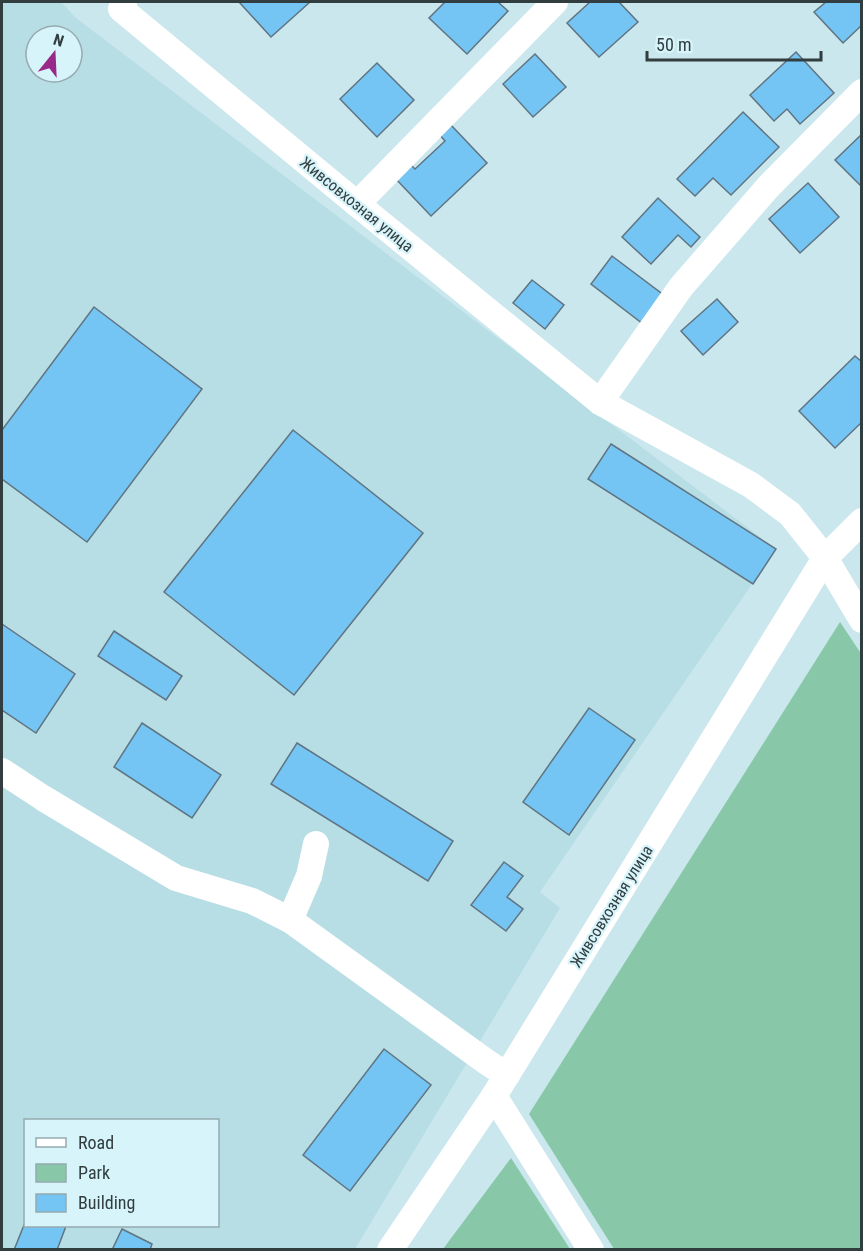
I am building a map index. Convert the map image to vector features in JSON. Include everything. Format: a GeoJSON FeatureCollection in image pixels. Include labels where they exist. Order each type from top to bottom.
{"type":"FeatureCollection","features":[{"type":"Feature","properties":{"kind":"street","name":"Живсовхозная улица"},"geometry":{"type":"LineString","coordinates":[[124,2],[121,9],[600,402],[751,485],[789,514],[825,558],[861,620]]}},
{"type":"Feature","properties":{"kind":"street"},"geometry":{"type":"LineString","coordinates":[[357,204],[555,2]]}},
{"type":"Feature","properties":{"kind":"street"},"geometry":{"type":"LineString","coordinates":[[600,402],[681,287],[769,186],[861,92]]}},
{"type":"Feature","properties":{"kind":"street","name":"Живсовхозная улица"},"geometry":{"type":"LineString","coordinates":[[390,1250],[500,1086],[825,558],[861,520]]}},
{"type":"Feature","properties":{"kind":"street"},"geometry":{"type":"LineString","coordinates":[[2,771],[176,878],[252,901],[290,920],[479,1057],[500,1086],[591,1250]]}},
{"type":"Feature","properties":{"kind":"street"},"geometry":{"type":"LineString","coordinates":[[290,920],[309,876],[316,844]]}},
{"type":"Feature","properties":{"kind":"shaded area"},"geometry":{"type":"Polygon","coordinates":[[[2,2],[61,2],[84,24],[24,24],[24,84],[84,84],[84,24],[776,549],[540,892],[560,908],[355,1249],[2,1250],[2,2]]]}},
{"type":"Feature","properties":{"kind":"green space"},"geometry":{"type":"Polygon","coordinates":[[[840,622],[862,655],[861,1249],[614,1249],[529,1114],[840,622]]]}},
{"type":"Feature","properties":{"kind":"green space"},"geometry":{"type":"Polygon","coordinates":[[[511,1158],[570,1249],[443,1249],[511,1158]]]}},
{"type":"Feature","properties":{"kind":"building"},"geometry":{"type":"Polygon","coordinates":[[[239,2],[310,2],[271,37],[239,2]]]}},
{"type":"Feature","properties":{"kind":"building"},"geometry":{"type":"Polygon","coordinates":[[[445,2],[498,2],[508,11],[467,54],[429,18],[445,2]]]}},
{"type":"Feature","properties":{"kind":"building"},"geometry":{"type":"Polygon","coordinates":[[[590,2],[619,2],[638,22],[599,57],[567,23],[590,2]]]}},
{"type":"Feature","properties":{"kind":"building"},"geometry":{"type":"Polygon","coordinates":[[[826,2],[862,2],[862,25],[843,43],[814,12],[826,2]]]}},
{"type":"Feature","properties":{"kind":"building"},"geometry":{"type":"Polygon","coordinates":[[[796,52],[834,93],[800,124],[787,109],[774,121],[750,95],[796,52]]]}},
{"type":"Feature","properties":{"kind":"building"},"geometry":{"type":"Polygon","coordinates":[[[535,54],[566,87],[533,117],[503,84],[535,54]]]}},
{"type":"Feature","properties":{"kind":"building"},"geometry":{"type":"Polygon","coordinates":[[[377,63],[414,100],[377,137],[340,99],[377,63]]]}},
{"type":"Feature","properties":{"kind":"building"},"geometry":{"type":"Polygon","coordinates":[[[743,112],[779,147],[731,195],[713,178],[695,196],[677,179],[743,112]]]}},
{"type":"Feature","properties":{"kind":"building"},"geometry":{"type":"Polygon","coordinates":[[[450,124],[487,163],[431,216],[395,178],[410,164],[415,169],[445,141],[439,134],[450,124]]]}},
{"type":"Feature","properties":{"kind":"building"},"geometry":{"type":"Polygon","coordinates":[[[862,134],[862,187],[835,160],[862,134]]]}},
{"type":"Feature","properties":{"kind":"building"},"geometry":{"type":"Polygon","coordinates":[[[808,183],[839,217],[800,253],[769,219],[808,183]]]}},
{"type":"Feature","properties":{"kind":"building"},"geometry":{"type":"Polygon","coordinates":[[[658,198],[700,237],[691,247],[678,235],[651,264],[622,237],[658,198]]]}},
{"type":"Feature","properties":{"kind":"building"},"geometry":{"type":"Polygon","coordinates":[[[612,256],[665,296],[643,324],[591,284],[612,256]]]}},
{"type":"Feature","properties":{"kind":"building"},"geometry":{"type":"Polygon","coordinates":[[[532,280],[564,305],[545,329],[513,303],[532,280]]]}},
{"type":"Feature","properties":{"kind":"building"},"geometry":{"type":"Polygon","coordinates":[[[717,299],[738,322],[703,355],[681,331],[717,299]]]}},
{"type":"Feature","properties":{"kind":"building"},"geometry":{"type":"Polygon","coordinates":[[[94,307],[202,389],[87,542],[2,479],[2,430],[94,307]]]}},
{"type":"Feature","properties":{"kind":"building"},"geometry":{"type":"Polygon","coordinates":[[[855,356],[862,362],[862,422],[835,448],[799,411],[855,356]]]}},
{"type":"Feature","properties":{"kind":"building"},"geometry":{"type":"Polygon","coordinates":[[[293,430],[423,533],[294,695],[164,592],[293,430]]]}},
{"type":"Feature","properties":{"kind":"building"},"geometry":{"type":"Polygon","coordinates":[[[611,444],[776,549],[753,584],[588,479],[611,444]]]}},
{"type":"Feature","properties":{"kind":"building"},"geometry":{"type":"Polygon","coordinates":[[[2,624],[75,674],[36,733],[2,710],[2,624]]]}},
{"type":"Feature","properties":{"kind":"building"},"geometry":{"type":"Polygon","coordinates":[[[114,631],[182,676],[166,700],[98,656],[114,631]]]}},
{"type":"Feature","properties":{"kind":"building"},"geometry":{"type":"Polygon","coordinates":[[[589,708],[635,740],[569,835],[523,802],[589,708]]]}},
{"type":"Feature","properties":{"kind":"building"},"geometry":{"type":"Polygon","coordinates":[[[142,723],[221,775],[192,818],[114,767],[142,723]]]}},
{"type":"Feature","properties":{"kind":"building"},"geometry":{"type":"Polygon","coordinates":[[[297,743],[453,841],[428,881],[271,784],[297,743]]]}},
{"type":"Feature","properties":{"kind":"building"},"geometry":{"type":"Polygon","coordinates":[[[504,862],[523,876],[507,897],[523,909],[506,931],[471,905],[504,862]]]}},
{"type":"Feature","properties":{"kind":"building"},"geometry":{"type":"Polygon","coordinates":[[[384,1049],[431,1085],[350,1191],[303,1155],[384,1049]]]}},
{"type":"Feature","properties":{"kind":"building"},"geometry":{"type":"Polygon","coordinates":[[[24,1225],[24,1227],[66,1227],[57,1250],[14,1250],[24,1225]]]}},
{"type":"Feature","properties":{"kind":"building"},"geometry":{"type":"Polygon","coordinates":[[[122,1229],[152,1244],[150,1250],[112,1250],[122,1229]]]}}]}
